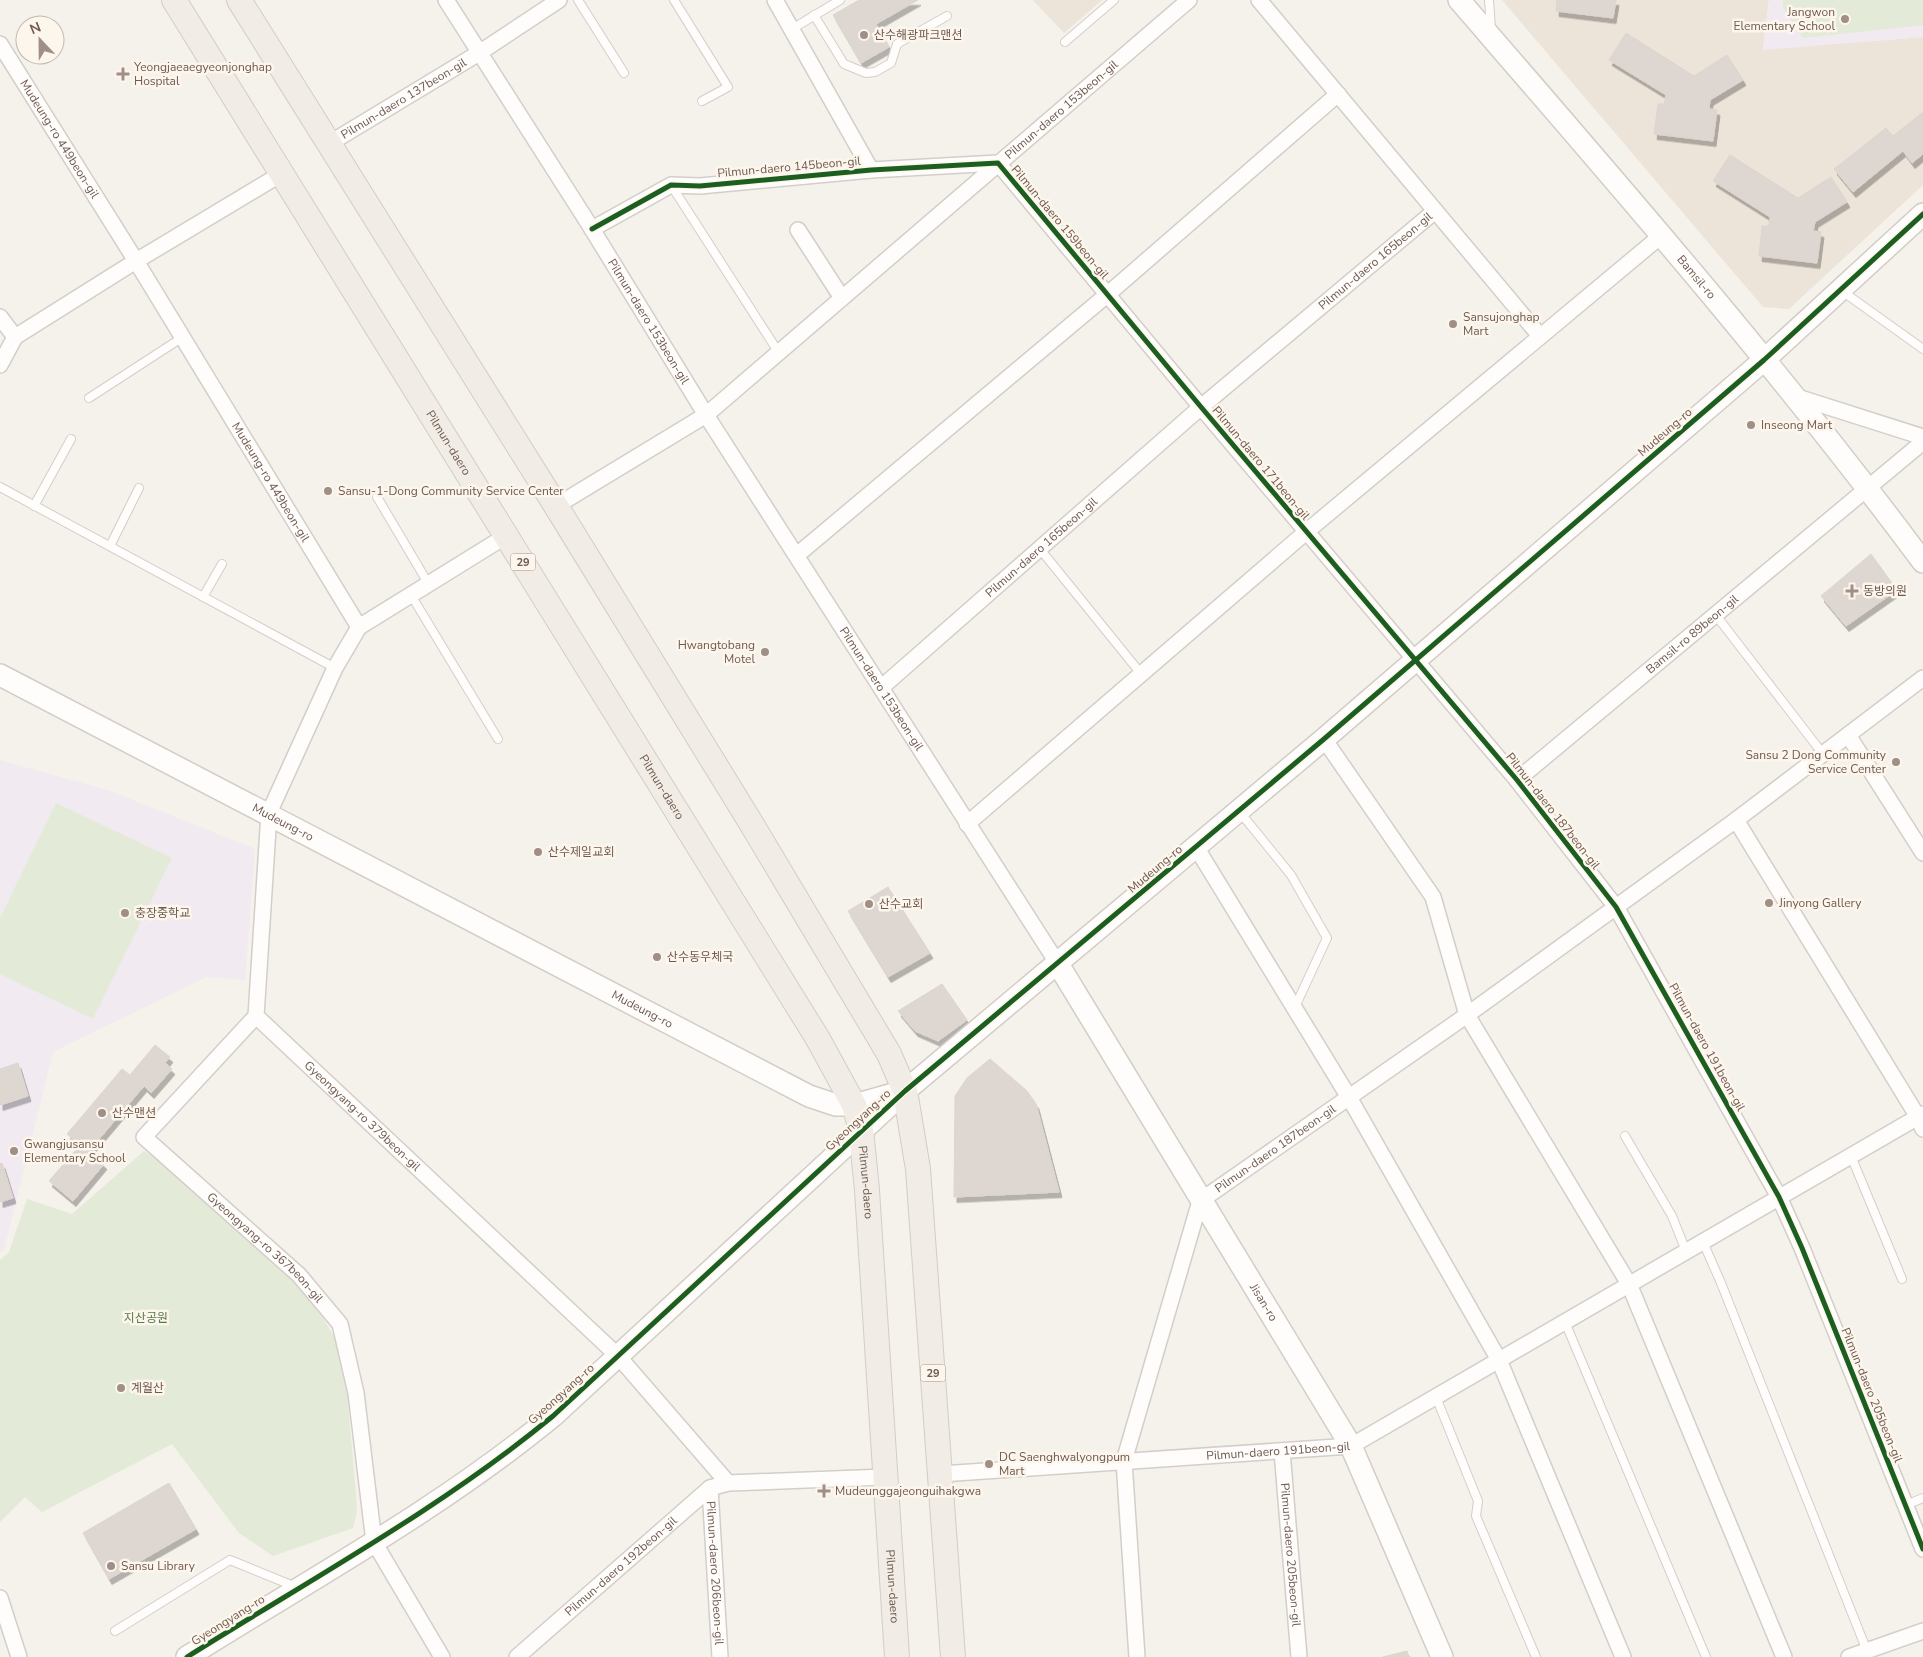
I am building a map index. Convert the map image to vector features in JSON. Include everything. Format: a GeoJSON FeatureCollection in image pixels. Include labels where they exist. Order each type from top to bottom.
{"type":"FeatureCollection","features":[{"type":"Feature","properties":{"kind":"main road","name":"Pilmun-daero"},"geometry":{"type":"LineString","coordinates":[[174,0],[818,1039],[854,1105],[861,1130],[867,1190],[897,1657]]}},
{"type":"Feature","properties":{"kind":"main road","name":"29"},"geometry":{"type":"LineString","coordinates":[[239,0],[556,506],[870,1020],[889,1054],[905,1091],[918,1169],[953,1657]]}},
{"type":"Feature","properties":{"kind":"street","name":"Pilmun-daero 137beon-gil"},"geometry":{"type":"LineString","coordinates":[[446,0],[479,53]]}},
{"type":"Feature","properties":{"kind":"street","name":"Pilmun-daero 137beon-gil"},"geometry":{"type":"LineString","coordinates":[[330,143],[479,53],[560,0]]}},
{"type":"Feature","properties":{"kind":"street","name":"Pilmun-daero 145beon-gil"},"geometry":{"type":"LineString","coordinates":[[775,0],[871,170]]}},
{"type":"Feature","properties":{"kind":"street","name":"Pilmun-daero 153beon-gil"},"geometry":{"type":"LineString","coordinates":[[556,506],[706,415],[998,162],[1189,0]]}},
{"type":"Feature","properties":{"kind":"street"},"geometry":{"type":"LineString","coordinates":[[1259,0],[1338,94]]}},
{"type":"Feature","properties":{"kind":"street","name":"Bamsil-ro"},"geometry":{"type":"LineString","coordinates":[[1460,0],[1662,235],[1867,487],[1923,562]]}},
{"type":"Feature","properties":{"kind":"street","name":"Mudeung-ro 449beon-gil"},"geometry":{"type":"LineString","coordinates":[[0,44],[136,260],[359,626]]}},
{"type":"Feature","properties":{"kind":"street"},"geometry":{"type":"LineString","coordinates":[[479,53],[592,229],[671,185]]}},
{"type":"Feature","properties":{"kind":"street","name":"Pilmun-daero 159beon-gil"},"geometry":{"type":"LineString","coordinates":[[798,555],[1108,294],[1338,94]]}},
{"type":"Feature","properties":{"kind":"street","name":"Pilmun-daero 165beon-gil"},"geometry":{"type":"LineString","coordinates":[[882,687],[1201,407],[1435,211],[1338,94]]}},
{"type":"Feature","properties":{"kind":"street","name":"Pilmun-daero 145beon-gil"},"geometry":{"type":"LineString","coordinates":[[671,185],[700,186],[871,170],[998,162]]}},
{"type":"Feature","properties":{"kind":"street","name":"Pilmun-daero 159beon-gil"},"geometry":{"type":"LineString","coordinates":[[998,162],[1108,294]]}},
{"type":"Feature","properties":{"kind":"street"},"geometry":{"type":"LineString","coordinates":[[0,365],[15,337],[136,260],[281,174]]}},
{"type":"Feature","properties":{"kind":"street"},"geometry":{"type":"LineString","coordinates":[[1435,211],[1540,336]]}},
{"type":"Feature","properties":{"kind":"street","name":"Mudeung-ro"},"geometry":{"type":"LineString","coordinates":[[0,675],[269,813],[809,1096],[836,1106],[854,1105],[905,1091],[1058,964],[1324,739],[1764,360],[1923,214]]}},
{"type":"Feature","properties":{"kind":"street","name":"Pilmun-daero 153beon-gil"},"geometry":{"type":"LineString","coordinates":[[592,229],[706,415],[798,555],[1058,964]]}},
{"type":"Feature","properties":{"kind":"street"},"geometry":{"type":"LineString","coordinates":[[798,230],[842,298]]}},
{"type":"Feature","properties":{"kind":"street","name":"Pilmun-daero 171beon-gil"},"geometry":{"type":"LineString","coordinates":[[968,824],[1306,532],[1662,235]]}},
{"type":"Feature","properties":{"kind":"street"},"geometry":{"type":"LineString","coordinates":[[1108,294],[1201,407]]}},
{"type":"Feature","properties":{"kind":"street"},"geometry":{"type":"LineString","coordinates":[[0,317],[15,337]]}},
{"type":"Feature","properties":{"kind":"street"},"geometry":{"type":"LineString","coordinates":[[1794,396],[1923,437]]}},
{"type":"Feature","properties":{"kind":"street","name":"Pilmun-daero 171beon-gil"},"geometry":{"type":"LineString","coordinates":[[1201,407],[1306,532]]}},
{"type":"Feature","properties":{"kind":"street","name":"Bamsil-ro 89beon-gil"},"geometry":{"type":"LineString","coordinates":[[1516,780],[1923,442]]}},
{"type":"Feature","properties":{"kind":"street"},"geometry":{"type":"LineString","coordinates":[[1306,532],[1416,660]]}},
{"type":"Feature","properties":{"kind":"street"},"geometry":{"type":"LineString","coordinates":[[256,1016],[269,813],[335,668],[359,626],[506,536]]}},
{"type":"Feature","properties":{"kind":"street","name":"Pilmun-daero 187beon-gil"},"geometry":{"type":"LineString","coordinates":[[1416,660],[1516,780],[1616,907]]}},
{"type":"Feature","properties":{"kind":"street","name":"Pilmun-daero 187beon-gil"},"geometry":{"type":"LineString","coordinates":[[1200,1201],[1350,1099],[1467,1015],[1736,820],[1923,678]]}},
{"type":"Feature","properties":{"kind":"street"},"geometry":{"type":"LineString","coordinates":[[1848,735],[1923,853]]}},
{"type":"Feature","properties":{"kind":"street"},"geometry":{"type":"LineString","coordinates":[[1324,739],[1434,897],[1467,1015],[1629,1284],[1784,1657]]}},
{"type":"Feature","properties":{"kind":"street","name":"Pilmun-daero 191beon-gil"},"geometry":{"type":"LineString","coordinates":[[941,1474],[1351,1446],[1779,1197],[1851,1156],[1921,1120],[1736,820]]}},
{"type":"Feature","properties":{"kind":"street"},"geometry":{"type":"LineString","coordinates":[[1196,847],[1350,1099],[1499,1360],[1623,1657]]}},
{"type":"Feature","properties":{"kind":"street","name":"Pilmun-daero 191beon-gil"},"geometry":{"type":"LineString","coordinates":[[1616,907],[1779,1197]]}},
{"type":"Feature","properties":{"kind":"street","name":"Jisan-ro"},"geometry":{"type":"LineString","coordinates":[[1058,964],[1200,1201],[1351,1446],[1442,1657]]}},
{"type":"Feature","properties":{"kind":"street","name":"Gyeongyang-ro 379beon-gil"},"geometry":{"type":"LineString","coordinates":[[256,1016],[618,1356]]}},
{"type":"Feature","properties":{"kind":"street","name":"Gyeongyang-ro 367beon-gil"},"geometry":{"type":"LineString","coordinates":[[256,1016],[144,1137],[298,1275],[340,1324],[356,1392],[374,1542]]}},
{"type":"Feature","properties":{"kind":"street","name":"Gyeongyang-ro"},"geometry":{"type":"LineString","coordinates":[[187,1657],[427,1510],[504,1456],[553,1416],[905,1091]]}},
{"type":"Feature","properties":{"kind":"street","name":"Pilmun-daero 205beon-gil"},"geometry":{"type":"LineString","coordinates":[[1779,1197],[1802,1248],[1923,1549]]}},
{"type":"Feature","properties":{"kind":"street"},"geometry":{"type":"LineString","coordinates":[[1137,1657],[1124,1461],[1200,1201]]}},
{"type":"Feature","properties":{"kind":"street"},"geometry":{"type":"LineString","coordinates":[[618,1356],[728,1484]]}},
{"type":"Feature","properties":{"kind":"street","name":"Pilmun-daero 205beon-gil"},"geometry":{"type":"LineString","coordinates":[[1282,1451],[1299,1657]]}},
{"type":"Feature","properties":{"kind":"street","name":"Pilmun-daero 192beon-gil"},"geometry":{"type":"LineString","coordinates":[[517,1657],[710,1488],[728,1484],[886,1477]]}},
{"type":"Feature","properties":{"kind":"street","name":"Pilmun-daero 206beon-gil"},"geometry":{"type":"LineString","coordinates":[[710,1488],[720,1657]]}},
{"type":"Feature","properties":{"kind":"street"},"geometry":{"type":"LineString","coordinates":[[374,1542],[442,1657]]}},
{"type":"Feature","properties":{"kind":"street"},"geometry":{"type":"LineString","coordinates":[[0,1598],[19,1657]]}},
{"type":"Feature","properties":{"kind":"street"},"geometry":{"type":"LineString","coordinates":[[1849,1657],[1874,1652],[1923,1631]]}},
{"type":"Feature","properties":{"kind":"lane"},"geometry":{"type":"LineString","coordinates":[[578,0],[624,73]]}},
{"type":"Feature","properties":{"kind":"lane"},"geometry":{"type":"LineString","coordinates":[[674,0],[728,87],[702,101]]}},
{"type":"Feature","properties":{"kind":"lane"},"geometry":{"type":"LineString","coordinates":[[792,29],[840,0]]}},
{"type":"Feature","properties":{"kind":"lane"},"geometry":{"type":"LineString","coordinates":[[1064,42],[1114,0]]}},
{"type":"Feature","properties":{"kind":"lane"},"geometry":{"type":"LineString","coordinates":[[1489,0],[1492,38]]}},
{"type":"Feature","properties":{"kind":"lane"},"geometry":{"type":"LineString","coordinates":[[814,15],[844,64],[866,73],[875,72],[891,62],[897,44],[946,16]]}},
{"type":"Feature","properties":{"kind":"lane"},"geometry":{"type":"LineString","coordinates":[[671,185],[779,353]]}},
{"type":"Feature","properties":{"kind":"lane"},"geometry":{"type":"LineString","coordinates":[[1840,290],[1923,349]]}},
{"type":"Feature","properties":{"kind":"lane"},"geometry":{"type":"LineString","coordinates":[[89,398],[183,337]]}},
{"type":"Feature","properties":{"kind":"lane"},"geometry":{"type":"LineString","coordinates":[[34,506],[71,438]]}},
{"type":"Feature","properties":{"kind":"lane"},"geometry":{"type":"LineString","coordinates":[[0,487],[335,668]]}},
{"type":"Feature","properties":{"kind":"lane"},"geometry":{"type":"LineString","coordinates":[[110,546],[138,488]]}},
{"type":"Feature","properties":{"kind":"lane"},"geometry":{"type":"LineString","coordinates":[[377,497],[428,584]]}},
{"type":"Feature","properties":{"kind":"lane"},"geometry":{"type":"LineString","coordinates":[[1040,549],[1142,675]]}},
{"type":"Feature","properties":{"kind":"lane"},"geometry":{"type":"LineString","coordinates":[[203,597],[222,564]]}},
{"type":"Feature","properties":{"kind":"lane"},"geometry":{"type":"LineString","coordinates":[[411,594],[498,739]]}},
{"type":"Feature","properties":{"kind":"lane"},"geometry":{"type":"LineString","coordinates":[[1715,614],[1823,754]]}},
{"type":"Feature","properties":{"kind":"lane"},"geometry":{"type":"LineString","coordinates":[[1239,811],[1291,875],[1327,938],[1295,1007]]}},
{"type":"Feature","properties":{"kind":"lane"},"geometry":{"type":"LineString","coordinates":[[1625,1136],[1672,1216],[1686,1251]]}},
{"type":"Feature","properties":{"kind":"lane"},"geometry":{"type":"LineString","coordinates":[[1851,1156],[1902,1279]]}},
{"type":"Feature","properties":{"kind":"lane"},"geometry":{"type":"LineString","coordinates":[[1703,1242],[1722,1282],[1874,1652]]}},
{"type":"Feature","properties":{"kind":"lane"},"geometry":{"type":"LineString","coordinates":[[1565,1322],[1706,1657]]}},
{"type":"Feature","properties":{"kind":"lane"},"geometry":{"type":"LineString","coordinates":[[1436,1397],[1478,1501],[1476,1516],[1536,1657]]}},
{"type":"Feature","properties":{"kind":"lane"},"geometry":{"type":"LineString","coordinates":[[1906,1505],[1923,1498]]}},
{"type":"Feature","properties":{"kind":"lane"},"geometry":{"type":"LineString","coordinates":[[115,1631],[230,1560],[298,1588]]}},
{"type":"Feature","properties":{"kind":"shaded area"},"geometry":{"type":"Polygon","coordinates":[[[1033,0],[1102,0],[1064,33],[1033,0]]]}},
{"type":"Feature","properties":{"kind":"shaded area"},"geometry":{"type":"Polygon","coordinates":[[[1502,0],[1769,0],[1763,49],[1923,37],[1923,185],[1789,309],[1763,307],[1502,0]]]}},
{"type":"Feature","properties":{"kind":"shaded area","name":"Jangwon Elementary School"},"geometry":{"type":"Polygon","coordinates":[[[1769,0],[1923,0],[1923,37],[1763,50],[1769,0]]]}},
{"type":"Feature","properties":{"kind":"shaded area","name":"충장중학교"},"geometry":{"type":"Polygon","coordinates":[[[0,760],[110,791],[255,849],[245,980],[206,977],[53,1052],[4,1250],[0,1253],[0,760]]]}},
{"type":"Feature","properties":{"kind":"green space","name":"Jangwon Elementary School"},"geometry":{"type":"Polygon","coordinates":[[[1783,0],[1923,0],[1923,25],[1803,38],[1783,7],[1783,0]]]}},
{"type":"Feature","properties":{"kind":"green space"},"geometry":{"type":"Polygon","coordinates":[[[56,803],[172,858],[93,1019],[0,974],[0,918],[56,803]]]}},
{"type":"Feature","properties":{"kind":"green space","name":"지산공원"},"geometry":{"type":"Polygon","coordinates":[[[144,1151],[198,1191],[262,1248],[317,1310],[336,1340],[346,1367],[348,1379],[349,1417],[357,1511],[353,1528],[273,1556],[239,1533],[172,1444],[42,1512],[25,1497],[0,1522],[0,1260],[9,1252],[27,1199],[72,1214],[144,1151]]]}},
{"type":"Feature","properties":{"kind":"building","name":"산수해광파크맨션"},"geometry":{"type":"Polygon","coordinates":[[[859,0],[918,0],[876,24],[889,47],[861,63],[833,15],[859,0]]]}},
{"type":"Feature","properties":{"kind":"building"},"geometry":{"type":"Polygon","coordinates":[[[1557,0],[1616,0],[1613,18],[1556,11],[1557,0]]]}},
{"type":"Feature","properties":{"kind":"building"},"geometry":{"type":"Polygon","coordinates":[[[1626,33],[1694,76],[1727,55],[1743,80],[1710,100],[1709,109],[1717,110],[1713,141],[1654,134],[1658,104],[1664,104],[1666,95],[1609,60],[1626,33]]]}},
{"type":"Feature","properties":{"kind":"building"},"geometry":{"type":"Polygon","coordinates":[[[1923,112],[1923,154],[1912,163],[1903,151],[1853,192],[1834,169],[1886,128],[1893,136],[1923,112]]]}},
{"type":"Feature","properties":{"kind":"building"},"geometry":{"type":"Polygon","coordinates":[[[1730,155],[1798,198],[1831,177],[1847,202],[1815,222],[1813,231],[1821,232],[1817,263],[1759,256],[1762,226],[1769,226],[1770,217],[1713,181],[1730,155]]]}},
{"type":"Feature","properties":{"kind":"building"},"geometry":{"type":"Polygon","coordinates":[[[1871,554],[1897,590],[1846,626],[1821,596],[1871,554]]]}},
{"type":"Feature","properties":{"kind":"building"},"geometry":{"type":"Polygon","coordinates":[[[888,887],[930,953],[888,977],[848,911],[888,887]]]}},
{"type":"Feature","properties":{"kind":"building"},"geometry":{"type":"Polygon","coordinates":[[[942,984],[967,1020],[938,1041],[915,1031],[898,1011],[942,984]]]}},
{"type":"Feature","properties":{"kind":"building","name":"산수맨션"},"geometry":{"type":"Polygon","coordinates":[[[155,1045],[170,1057],[165,1063],[172,1069],[151,1093],[144,1086],[89,1151],[104,1164],[73,1201],[49,1181],[80,1145],[67,1134],[122,1069],[130,1075],[155,1045]]]}},
{"type":"Feature","properties":{"kind":"building"},"geometry":{"type":"Polygon","coordinates":[[[990,1059],[1027,1091],[1036,1104],[1059,1192],[954,1197],[955,1096],[967,1078],[990,1059]]]}},
{"type":"Feature","properties":{"kind":"building"},"geometry":{"type":"Polygon","coordinates":[[[18,1063],[28,1096],[0,1105],[0,1069],[18,1063]]]}},
{"type":"Feature","properties":{"kind":"building"},"geometry":{"type":"Polygon","coordinates":[[[2,1163],[13,1198],[0,1202],[0,1164],[2,1163]]]}},
{"type":"Feature","properties":{"kind":"building"},"geometry":{"type":"Polygon","coordinates":[[[169,1483],[196,1529],[109,1579],[83,1533],[169,1483]]]}},
{"type":"Feature","properties":{"kind":"building"},"geometry":{"type":"Polygon","coordinates":[[[1407,1651],[1409,1657],[1383,1657],[1407,1651]]]}},
{"type":"Feature","properties":{"kind":"cycle path"},"geometry":{"type":"LineString","coordinates":[[592,229],[671,185],[700,186],[871,170],[998,163],[1201,407],[1517,780],[1616,907],[1779,1197],[1802,1248],[1923,1549]]}},
{"type":"Feature","properties":{"kind":"cycle path"},"geometry":{"type":"LineString","coordinates":[[187,1657],[420,1513],[510,1450],[553,1416],[905,1091],[1324,739],[1764,360],[1923,214]]}},
{"type":"Feature","properties":{"kind":"place","name":"Jangwon Elementary School"},"geometry":{"type":"Point","coordinates":[1845,19]}},
{"type":"Feature","properties":{"kind":"place","name":"산수해광파크맨션"},"geometry":{"type":"Point","coordinates":[864,35]}},
{"type":"Feature","properties":{"kind":"place","name":"Yeongjaeaegyeonjonghap Hospital"},"geometry":{"type":"Point","coordinates":[123,74]}},
{"type":"Feature","properties":{"kind":"place","name":"Sansujonghap Mart"},"geometry":{"type":"Point","coordinates":[1453,324]}},
{"type":"Feature","properties":{"kind":"place","name":"Inseong Mart"},"geometry":{"type":"Point","coordinates":[1751,425]}},
{"type":"Feature","properties":{"kind":"place","name":"Sansu-1-Dong Community Service Center"},"geometry":{"type":"Point","coordinates":[328,491]}},
{"type":"Feature","properties":{"kind":"place","name":"동방의원"},"geometry":{"type":"Point","coordinates":[1852,591]}},
{"type":"Feature","properties":{"kind":"place","name":"Hwangtobang Motel"},"geometry":{"type":"Point","coordinates":[765,652]}},
{"type":"Feature","properties":{"kind":"place","name":"Sansu 2 Dong Community Service Center"},"geometry":{"type":"Point","coordinates":[1896,762]}},
{"type":"Feature","properties":{"kind":"place","name":"산수제일교회"},"geometry":{"type":"Point","coordinates":[538,852]}},
{"type":"Feature","properties":{"kind":"place","name":"Jinyong Gallery"},"geometry":{"type":"Point","coordinates":[1769,903]}},
{"type":"Feature","properties":{"kind":"place","name":"산수교회"},"geometry":{"type":"Point","coordinates":[869,904]}},
{"type":"Feature","properties":{"kind":"place","name":"충장중학교"},"geometry":{"type":"Point","coordinates":[125,913]}},
{"type":"Feature","properties":{"kind":"place","name":"산수동우체국"},"geometry":{"type":"Point","coordinates":[657,957]}},
{"type":"Feature","properties":{"kind":"place","name":"산수맨션"},"geometry":{"type":"Point","coordinates":[102,1113]}},
{"type":"Feature","properties":{"kind":"place","name":"Gwangjusansu Elementary School"},"geometry":{"type":"Point","coordinates":[14,1151]}},
{"type":"Feature","properties":{"kind":"place","name":"계월산"},"geometry":{"type":"Point","coordinates":[121,1388]}},
{"type":"Feature","properties":{"kind":"place","name":"DC Saenghwalyongpum Mart"},"geometry":{"type":"Point","coordinates":[989,1464]}},
{"type":"Feature","properties":{"kind":"place","name":"Mudeunggajeonguihakgwa"},"geometry":{"type":"Point","coordinates":[824,1491]}},
{"type":"Feature","properties":{"kind":"place","name":"Sansu Library"},"geometry":{"type":"Point","coordinates":[111,1566]}}]}
